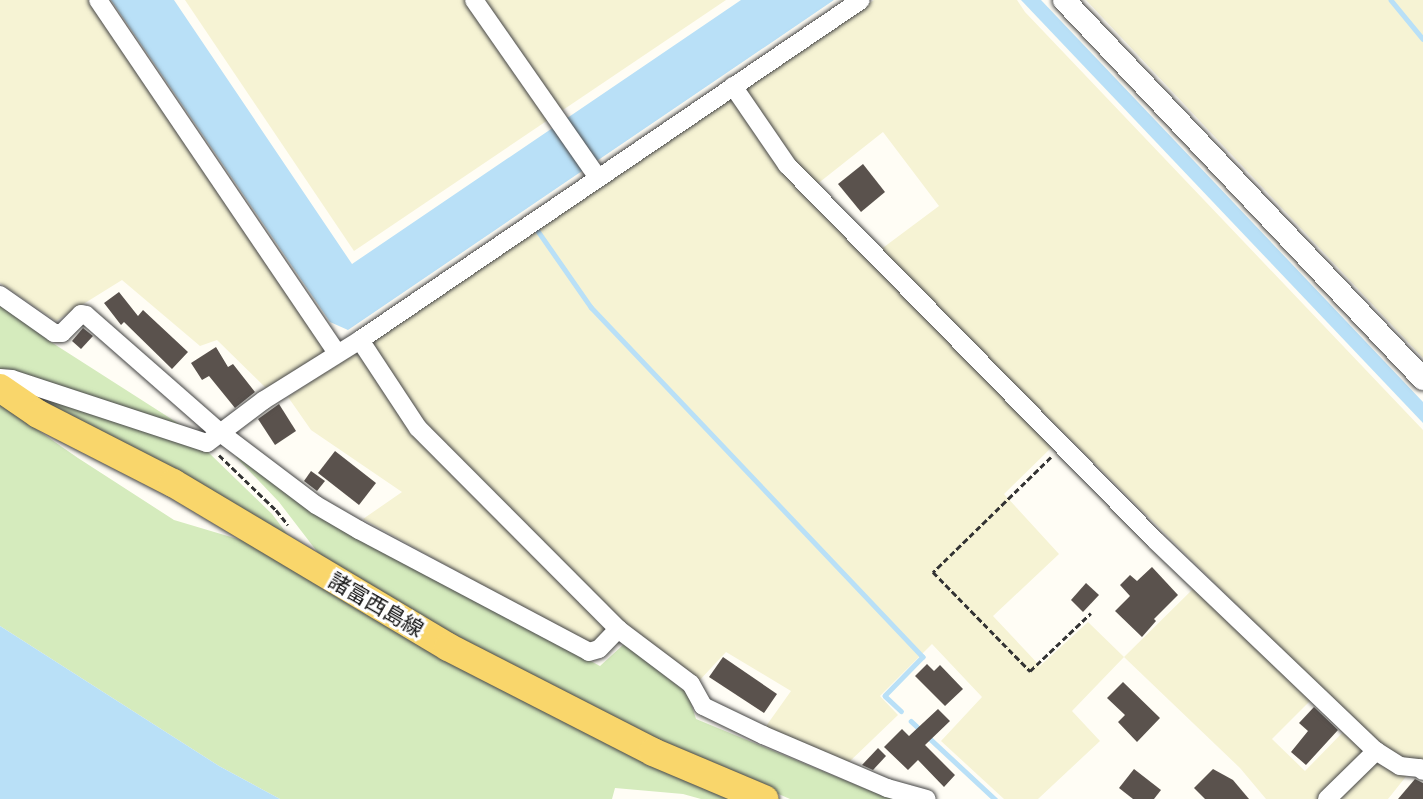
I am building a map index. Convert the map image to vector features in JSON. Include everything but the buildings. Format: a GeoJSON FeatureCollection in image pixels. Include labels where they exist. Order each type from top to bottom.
{"type":"FeatureCollection","features":[{"type":"Feature","properties":{"kind":"main road","name":"諸富西島線"},"geometry":{"type":"LineString","coordinates":[[0,388],[38,414],[173,483],[448,647],[653,752],[764,799]]}},
{"type":"Feature","properties":{"kind":"street"},"geometry":{"type":"LineString","coordinates":[[98,0],[337,353]]}},
{"type":"Feature","properties":{"kind":"street"},"geometry":{"type":"LineString","coordinates":[[474,0],[594,174]]}},
{"type":"Feature","properties":{"kind":"street"},"geometry":{"type":"LineString","coordinates":[[214,438],[264,400],[360,340],[594,174],[733,86],[861,0]]}},
{"type":"Feature","properties":{"kind":"street"},"geometry":{"type":"LineString","coordinates":[[1064,0],[1423,379]]}},
{"type":"Feature","properties":{"kind":"street"},"geometry":{"type":"LineString","coordinates":[[733,86],[787,165],[1156,541],[1376,751],[1400,766],[1422,768]]}},
{"type":"Feature","properties":{"kind":"street"},"geometry":{"type":"LineString","coordinates":[[0,295],[54,333],[62,333],[81,314],[86,315],[214,438],[325,510],[589,652],[599,649],[618,629]]}},
{"type":"Feature","properties":{"kind":"street"},"geometry":{"type":"LineString","coordinates":[[360,340],[418,428],[618,629],[691,684],[700,701],[710,711],[887,788],[927,799]]}},
{"type":"Feature","properties":{"kind":"street"},"geometry":{"type":"LineString","coordinates":[[0,378],[12,379],[214,438]]}},
{"type":"Feature","properties":{"kind":"street"},"geometry":{"type":"LineString","coordinates":[[1327,799],[1376,751]]}},
{"type":"Feature","properties":{"kind":"path"},"geometry":{"type":"LineString","coordinates":[[214,438],[289,526]]}},
{"type":"Feature","properties":{"kind":"path"},"geometry":{"type":"LineString","coordinates":[[1062,446],[933,572],[1030,671],[1091,613]]}},
{"type":"Feature","properties":{"kind":"shaded area"},"geometry":{"type":"Polygon","coordinates":[[[0,0],[90,0],[328,350],[269,391],[217,340],[200,346],[122,280],[56,321],[0,283],[0,0]]]}},
{"type":"Feature","properties":{"kind":"shaded area"},"geometry":{"type":"Polygon","coordinates":[[[185,0],[726,0],[354,251],[185,0]]]}},
{"type":"Feature","properties":{"kind":"shaded area"},"geometry":{"type":"Polygon","coordinates":[[[874,0],[1017,0],[1025,12],[1423,430],[1423,764],[1386,753],[880,250],[939,206],[883,132],[816,185],[792,160],[744,87],[874,0]]]}},
{"type":"Feature","properties":{"kind":"shaded area"},"geometry":{"type":"Polygon","coordinates":[[[1086,0],[1423,0],[1423,358],[1086,0]]]}},
{"type":"Feature","properties":{"kind":"shaded area"},"geometry":{"type":"Polygon","coordinates":[[[732,97],[1053,446],[1004,494],[1059,554],[993,616],[1040,666],[1088,622],[1124,657],[1072,711],[1100,741],[1038,799],[1004,799],[941,741],[982,697],[932,644],[880,696],[898,715],[847,764],[764,729],[791,691],[726,652],[698,682],[618,621],[590,645],[363,519],[402,492],[311,430],[288,397],[732,97]]]}},
{"type":"Feature","properties":{"kind":"shaded area"},"geometry":{"type":"Polygon","coordinates":[[[1196,586],[1314,697],[1272,739],[1305,771],[1346,729],[1408,774],[1388,799],[1266,799],[1240,768],[1124,657],[1196,586]]]}},
{"type":"Feature","properties":{"kind":"green space"},"geometry":{"type":"Polygon","coordinates":[[[0,305],[51,342],[187,429],[0,369],[0,305]]]}},
{"type":"Feature","properties":{"kind":"green space"},"geometry":{"type":"Polygon","coordinates":[[[16,387],[206,450],[272,514],[303,555],[16,387]]]}},
{"type":"Feature","properties":{"kind":"green space"},"geometry":{"type":"Polygon","coordinates":[[[0,404],[174,520],[241,540],[737,799],[701,799],[683,794],[615,788],[612,799],[280,799],[219,766],[0,626],[0,404]]]}},
{"type":"Feature","properties":{"kind":"green space"},"geometry":{"type":"Polygon","coordinates":[[[239,454],[324,519],[600,666],[624,644],[688,694],[696,719],[878,794],[897,799],[790,799],[655,740],[454,635],[322,558],[279,502],[236,457],[239,454]]]}},
{"type":"Feature","properties":{"kind":"water"},"geometry":{"type":"Polygon","coordinates":[[[111,0],[174,0],[352,264],[741,0],[834,0],[348,330],[330,322],[111,0]]]}},
{"type":"Feature","properties":{"kind":"water"},"geometry":{"type":"Polygon","coordinates":[[[1021,0],[1041,0],[1423,402],[1423,423],[1021,0]]]}},
{"type":"Feature","properties":{"kind":"water"},"geometry":{"type":"Polygon","coordinates":[[[0,626],[219,766],[280,799],[0,799],[0,626]]]}},
{"type":"Feature","properties":{"kind":"waterway"},"geometry":{"type":"LineString","coordinates":[[1391,0],[1423,39]]}},
{"type":"Feature","properties":{"kind":"waterway"},"geometry":{"type":"LineString","coordinates":[[538,231],[591,307],[923,657],[885,696],[901,711]]}},
{"type":"Feature","properties":{"kind":"waterway"},"geometry":{"type":"LineString","coordinates":[[911,721],[995,799]]}}]}
